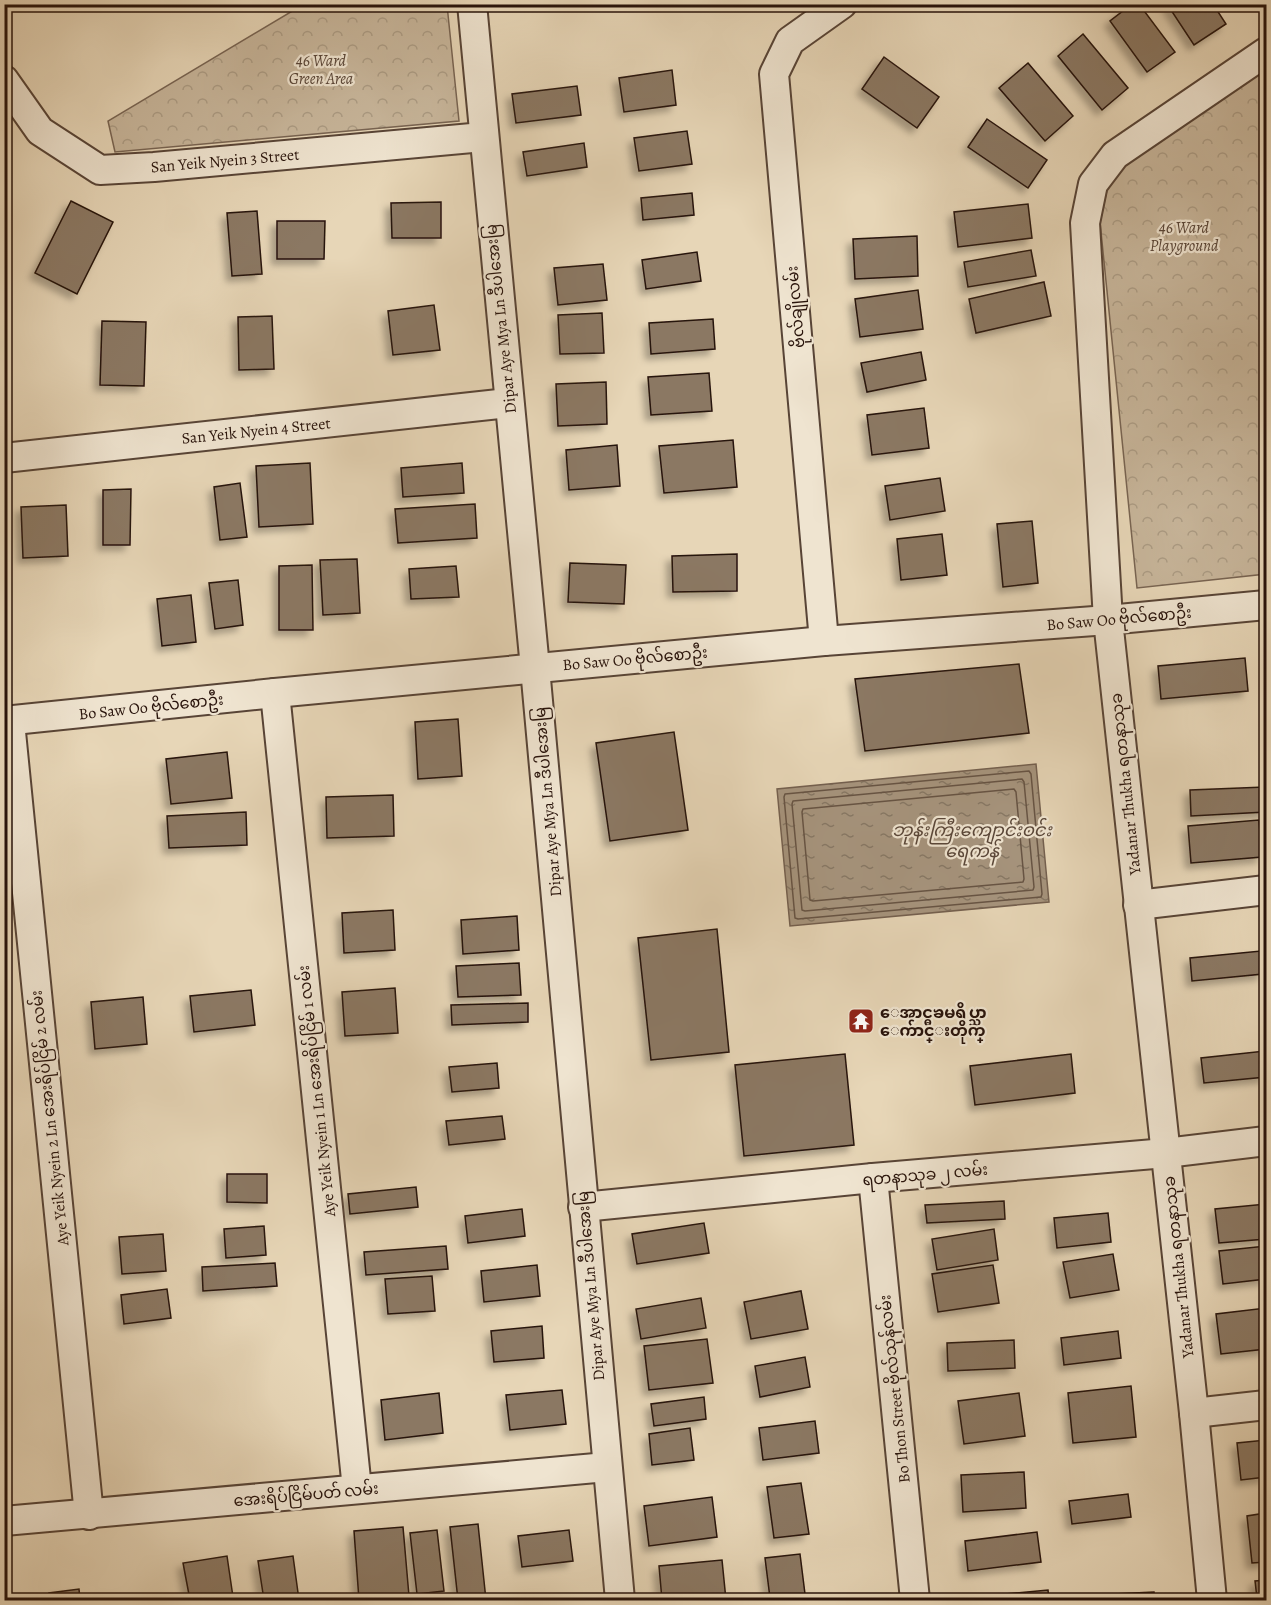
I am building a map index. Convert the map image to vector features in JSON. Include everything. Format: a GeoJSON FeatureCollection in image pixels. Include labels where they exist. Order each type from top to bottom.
{"type":"FeatureCollection","features":[{"type":"Feature","properties":{"kind":"street","name":"Dipar Aye Mya Ln ဒီပါအေးမြ"},"geometry":{"type":"LineString","coordinates":[[472,4],[620,1600]]}},
{"type":"Feature","properties":{"kind":"street","name":"ဗိုလ်ချိုလမ်း"},"geometry":{"type":"LineString","coordinates":[[824,641],[774,74],[790,41],[842,4]]}},
{"type":"Feature","properties":{"kind":"street","name":"Yadanar Thukha ရတနာသုခ"},"geometry":{"type":"LineString","coordinates":[[1212,1600],[1194,1413],[1108,620],[1085,222],[1093,184],[1115,155],[1266,52]]}},
{"type":"Feature","properties":{"kind":"street","name":"San Yeik Nyein 3 Street"},"geometry":{"type":"LineString","coordinates":[[4,80],[40,131],[100,170],[483,137]]}},
{"type":"Feature","properties":{"kind":"street","name":"San Yeik Nyein 4 Street"},"geometry":{"type":"LineString","coordinates":[[4,458],[508,403]]}},
{"type":"Feature","properties":{"kind":"street","name":"Bo Saw Oo ဗိုလ်စောဦး"},"geometry":{"type":"LineString","coordinates":[[7,722],[275,693],[824,641],[1108,620],[1266,605]]}},
{"type":"Feature","properties":{"kind":"street","name":"Aye Yeik Nyein 1 Ln အေးရိပ်ငြိမ် 1 လမ်း"},"geometry":{"type":"LineString","coordinates":[[275,693],[357,1489]]}},
{"type":"Feature","properties":{"kind":"street","name":"Aye Yeik Nyein 2 Ln အေးရိပ်ငြိမ် 2 လမ်း"},"geometry":{"type":"LineString","coordinates":[[7,722],[89,1515]]}},
{"type":"Feature","properties":{"kind":"street"},"geometry":{"type":"LineString","coordinates":[[1138,904],[1266,890]]}},
{"type":"Feature","properties":{"kind":"street","name":"ရတနာသုခ ၂ လမ်း"},"geometry":{"type":"LineString","coordinates":[[583,1208],[873,1178],[1166,1153],[1266,1141]]}},
{"type":"Feature","properties":{"kind":"street","name":"Bo Thon Street ဗိုလ်သုန်လမ်း"},"geometry":{"type":"LineString","coordinates":[[873,1178],[915,1600]]}},
{"type":"Feature","properties":{"kind":"street"},"geometry":{"type":"LineString","coordinates":[[1194,1413],[1266,1405]]}},
{"type":"Feature","properties":{"kind":"street","name":"အေးရိပ်ငြိမ်ပတ် လမ်း"},"geometry":{"type":"LineString","coordinates":[[4,1521],[607,1467]]}},
{"type":"Feature","properties":{"kind":"green space","name":"46 Ward Green Area"},"geometry":{"type":"Polygon","coordinates":[[[304,4],[447,5],[459,121],[115,152],[108,121],[304,4]]]}},
{"type":"Feature","properties":{"kind":"green space","name":"46 Ward Playground"},"geometry":{"type":"Polygon","coordinates":[[[1266,67],[1266,574],[1137,588],[1100,222],[1107,190],[1122,164],[1266,67]]]}},
{"type":"Feature","properties":{"kind":"water","name":"ဘုန်းကြီးကျောင်းဝင်း ရေကန်"},"geometry":{"type":"Polygon","coordinates":[[[1036,764],[1049,902],[790,926],[777,789],[1036,764]]]}},
{"type":"Feature","properties":{"kind":"building"},"geometry":{"type":"Polygon","coordinates":[[[1132,4],[1139,4],[1175,52],[1147,72],[1110,21],[1132,4]]]}},
{"type":"Feature","properties":{"kind":"building"},"geometry":{"type":"Polygon","coordinates":[[[1167,4],[1213,4],[1226,24],[1194,45],[1167,4]]]}},
{"type":"Feature","properties":{"kind":"building"},"geometry":{"type":"Polygon","coordinates":[[[1083,34],[1128,88],[1102,110],[1058,56],[1083,34]]]}},
{"type":"Feature","properties":{"kind":"building"},"geometry":{"type":"Polygon","coordinates":[[[884,57],[939,97],[917,128],[862,89],[884,57]]]}},
{"type":"Feature","properties":{"kind":"building"},"geometry":{"type":"Polygon","coordinates":[[[1028,63],[1073,116],[1045,141],[999,88],[1028,63]]]}},
{"type":"Feature","properties":{"kind":"building"},"geometry":{"type":"Polygon","coordinates":[[[672,70],[676,105],[624,112],[619,78],[672,70]]]}},
{"type":"Feature","properties":{"kind":"building"},"geometry":{"type":"Polygon","coordinates":[[[577,86],[581,115],[516,123],[512,94],[577,86]]]}},
{"type":"Feature","properties":{"kind":"building"},"geometry":{"type":"Polygon","coordinates":[[[987,119],[1047,160],[1028,188],[968,147],[987,119]]]}},
{"type":"Feature","properties":{"kind":"building"},"geometry":{"type":"Polygon","coordinates":[[[687,131],[692,164],[639,171],[634,138],[687,131]]]}},
{"type":"Feature","properties":{"kind":"building"},"geometry":{"type":"Polygon","coordinates":[[[584,143],[587,167],[527,176],[523,152],[584,143]]]}},
{"type":"Feature","properties":{"kind":"building"},"geometry":{"type":"Polygon","coordinates":[[[692,193],[694,215],[643,220],[641,198],[692,193]]]}},
{"type":"Feature","properties":{"kind":"building"},"geometry":{"type":"Polygon","coordinates":[[[71,201],[113,222],[77,294],[35,273],[71,201]]]}},
{"type":"Feature","properties":{"kind":"building"},"geometry":{"type":"Polygon","coordinates":[[[441,202],[441,238],[392,238],[391,203],[441,202]]]}},
{"type":"Feature","properties":{"kind":"building"},"geometry":{"type":"Polygon","coordinates":[[[1028,204],[1032,238],[958,247],[954,212],[1028,204]]]}},
{"type":"Feature","properties":{"kind":"building"},"geometry":{"type":"Polygon","coordinates":[[[257,211],[262,274],[232,276],[227,213],[257,211]]]}},
{"type":"Feature","properties":{"kind":"building"},"geometry":{"type":"Polygon","coordinates":[[[277,221],[325,221],[324,259],[277,259],[277,221]]]}},
{"type":"Feature","properties":{"kind":"building"},"geometry":{"type":"Polygon","coordinates":[[[917,236],[918,276],[855,279],[853,239],[917,236]]]}},
{"type":"Feature","properties":{"kind":"building"},"geometry":{"type":"Polygon","coordinates":[[[1031,250],[1036,276],[968,287],[964,262],[1031,250]]]}},
{"type":"Feature","properties":{"kind":"building"},"geometry":{"type":"Polygon","coordinates":[[[697,252],[701,281],[646,289],[642,260],[697,252]]]}},
{"type":"Feature","properties":{"kind":"building"},"geometry":{"type":"Polygon","coordinates":[[[603,264],[607,300],[558,305],[554,268],[603,264]]]}},
{"type":"Feature","properties":{"kind":"building"},"geometry":{"type":"Polygon","coordinates":[[[1044,282],[1051,316],[976,333],[969,299],[1044,282]]]}},
{"type":"Feature","properties":{"kind":"building"},"geometry":{"type":"Polygon","coordinates":[[[918,290],[923,329],[860,337],[855,299],[918,290]]]}},
{"type":"Feature","properties":{"kind":"building"},"geometry":{"type":"Polygon","coordinates":[[[434,305],[440,350],[393,355],[388,311],[434,305]]]}},
{"type":"Feature","properties":{"kind":"building"},"geometry":{"type":"Polygon","coordinates":[[[602,313],[604,353],[560,354],[558,315],[602,313]]]}},
{"type":"Feature","properties":{"kind":"building"},"geometry":{"type":"Polygon","coordinates":[[[272,316],[274,369],[239,370],[238,317],[272,316]]]}},
{"type":"Feature","properties":{"kind":"building"},"geometry":{"type":"Polygon","coordinates":[[[713,319],[715,349],[651,354],[649,323],[713,319]]]}},
{"type":"Feature","properties":{"kind":"building"},"geometry":{"type":"Polygon","coordinates":[[[102,321],[146,322],[144,386],[100,385],[102,321]]]}},
{"type":"Feature","properties":{"kind":"building"},"geometry":{"type":"Polygon","coordinates":[[[921,352],[926,380],[867,392],[861,363],[921,352]]]}},
{"type":"Feature","properties":{"kind":"building"},"geometry":{"type":"Polygon","coordinates":[[[709,373],[712,411],[651,415],[648,377],[709,373]]]}},
{"type":"Feature","properties":{"kind":"building"},"geometry":{"type":"Polygon","coordinates":[[[606,382],[607,424],[558,426],[556,384],[606,382]]]}},
{"type":"Feature","properties":{"kind":"building"},"geometry":{"type":"Polygon","coordinates":[[[924,408],[929,448],[872,455],[867,415],[924,408]]]}},
{"type":"Feature","properties":{"kind":"building"},"geometry":{"type":"Polygon","coordinates":[[[733,440],[737,487],[664,493],[659,446],[733,440]]]}},
{"type":"Feature","properties":{"kind":"building"},"geometry":{"type":"Polygon","coordinates":[[[617,445],[620,486],[569,490],[566,450],[617,445]]]}},
{"type":"Feature","properties":{"kind":"building"},"geometry":{"type":"Polygon","coordinates":[[[310,463],[313,524],[259,527],[256,466],[310,463]]]}},
{"type":"Feature","properties":{"kind":"building"},"geometry":{"type":"Polygon","coordinates":[[[462,463],[464,493],[403,497],[401,468],[462,463]]]}},
{"type":"Feature","properties":{"kind":"building"},"geometry":{"type":"Polygon","coordinates":[[[940,478],[945,511],[890,520],[885,486],[940,478]]]}},
{"type":"Feature","properties":{"kind":"building"},"geometry":{"type":"Polygon","coordinates":[[[240,483],[247,537],[220,540],[214,487],[240,483]]]}},
{"type":"Feature","properties":{"kind":"building"},"geometry":{"type":"Polygon","coordinates":[[[131,489],[130,545],[103,545],[103,490],[131,489]]]}},
{"type":"Feature","properties":{"kind":"building"},"geometry":{"type":"Polygon","coordinates":[[[4,503],[11,504],[11,557],[4,557],[4,503]]]}},
{"type":"Feature","properties":{"kind":"building"},"geometry":{"type":"Polygon","coordinates":[[[475,504],[477,538],[398,543],[395,509],[475,504]]]}},
{"type":"Feature","properties":{"kind":"building"},"geometry":{"type":"Polygon","coordinates":[[[66,505],[68,556],[23,558],[21,507],[66,505]]]}},
{"type":"Feature","properties":{"kind":"building"},"geometry":{"type":"Polygon","coordinates":[[[1032,521],[1038,583],[1003,587],[997,524],[1032,521]]]}},
{"type":"Feature","properties":{"kind":"building"},"geometry":{"type":"Polygon","coordinates":[[[942,534],[947,575],[901,580],[897,539],[942,534]]]}},
{"type":"Feature","properties":{"kind":"building"},"geometry":{"type":"Polygon","coordinates":[[[737,554],[737,591],[673,592],[672,556],[737,554]]]}},
{"type":"Feature","properties":{"kind":"building"},"geometry":{"type":"Polygon","coordinates":[[[357,559],[360,613],[323,615],[320,560],[357,559]]]}},
{"type":"Feature","properties":{"kind":"building"},"geometry":{"type":"Polygon","coordinates":[[[570,563],[626,565],[624,604],[568,602],[570,563]]]}},
{"type":"Feature","properties":{"kind":"building"},"geometry":{"type":"Polygon","coordinates":[[[312,565],[313,630],[279,630],[279,566],[312,565]]]}},
{"type":"Feature","properties":{"kind":"building"},"geometry":{"type":"Polygon","coordinates":[[[456,566],[459,597],[411,599],[409,569],[456,566]]]}},
{"type":"Feature","properties":{"kind":"building"},"geometry":{"type":"Polygon","coordinates":[[[238,580],[243,625],[215,629],[209,583],[238,580]]]}},
{"type":"Feature","properties":{"kind":"building"},"geometry":{"type":"Polygon","coordinates":[[[191,595],[196,642],[162,646],[157,599],[191,595]]]}},
{"type":"Feature","properties":{"kind":"building"},"geometry":{"type":"Polygon","coordinates":[[[1245,658],[1248,691],[1161,699],[1158,666],[1245,658]]]}},
{"type":"Feature","properties":{"kind":"building"},"geometry":{"type":"Polygon","coordinates":[[[1019,664],[1029,733],[865,751],[855,679],[1019,664]]]}},
{"type":"Feature","properties":{"kind":"building"},"geometry":{"type":"Polygon","coordinates":[[[458,719],[462,776],[418,779],[415,722],[458,719]]]}},
{"type":"Feature","properties":{"kind":"building"},"geometry":{"type":"Polygon","coordinates":[[[674,732],[688,830],[610,841],[596,743],[674,732]]]}},
{"type":"Feature","properties":{"kind":"building"},"geometry":{"type":"Polygon","coordinates":[[[227,752],[232,798],[171,804],[166,759],[227,752]]]}},
{"type":"Feature","properties":{"kind":"building"},"geometry":{"type":"Polygon","coordinates":[[[1265,787],[1266,812],[1191,816],[1190,790],[1265,787]]]}},
{"type":"Feature","properties":{"kind":"building"},"geometry":{"type":"Polygon","coordinates":[[[393,795],[394,836],[327,838],[326,797],[393,795]]]}},
{"type":"Feature","properties":{"kind":"building"},"geometry":{"type":"Polygon","coordinates":[[[246,812],[247,845],[169,848],[167,816],[246,812]]]}},
{"type":"Feature","properties":{"kind":"building"},"geometry":{"type":"Polygon","coordinates":[[[1259,820],[1262,857],[1191,863],[1188,826],[1259,820]]]}},
{"type":"Feature","properties":{"kind":"building"},"geometry":{"type":"Polygon","coordinates":[[[393,910],[395,950],[344,953],[342,913],[393,910]]]}},
{"type":"Feature","properties":{"kind":"building"},"geometry":{"type":"Polygon","coordinates":[[[517,916],[519,950],[463,954],[461,920],[517,916]]]}},
{"type":"Feature","properties":{"kind":"building"},"geometry":{"type":"Polygon","coordinates":[[[717,929],[729,1052],[651,1060],[638,938],[717,929]]]}},
{"type":"Feature","properties":{"kind":"building"},"geometry":{"type":"Polygon","coordinates":[[[1261,951],[1263,974],[1192,981],[1190,958],[1261,951]]]}},
{"type":"Feature","properties":{"kind":"building"},"geometry":{"type":"Polygon","coordinates":[[[519,963],[521,995],[458,997],[456,966],[519,963]]]}},
{"type":"Feature","properties":{"kind":"building"},"geometry":{"type":"Polygon","coordinates":[[[395,988],[398,1033],[345,1036],[342,992],[395,988]]]}},
{"type":"Feature","properties":{"kind":"building"},"geometry":{"type":"Polygon","coordinates":[[[251,990],[255,1025],[194,1032],[190,996],[251,990]]]}},
{"type":"Feature","properties":{"kind":"building"},"geometry":{"type":"Polygon","coordinates":[[[143,997],[147,1044],[95,1049],[91,1002],[143,997]]]}},
{"type":"Feature","properties":{"kind":"building"},"geometry":{"type":"Polygon","coordinates":[[[528,1003],[528,1022],[452,1025],[451,1005],[528,1003]]]}},
{"type":"Feature","properties":{"kind":"building"},"geometry":{"type":"Polygon","coordinates":[[[1265,1051],[1266,1077],[1204,1083],[1201,1058],[1265,1051]]]}},
{"type":"Feature","properties":{"kind":"building"},"geometry":{"type":"Polygon","coordinates":[[[845,1054],[854,1145],[744,1156],[735,1065],[845,1054]]]}},
{"type":"Feature","properties":{"kind":"building"},"geometry":{"type":"Polygon","coordinates":[[[1071,1054],[1075,1093],[975,1105],[970,1066],[1071,1054]]]}},
{"type":"Feature","properties":{"kind":"building"},"geometry":{"type":"Polygon","coordinates":[[[497,1063],[499,1088],[452,1092],[449,1067],[497,1063]]]}},
{"type":"Feature","properties":{"kind":"building"},"geometry":{"type":"Polygon","coordinates":[[[502,1116],[505,1139],[449,1145],[446,1121],[502,1116]]]}},
{"type":"Feature","properties":{"kind":"building"},"geometry":{"type":"Polygon","coordinates":[[[227,1174],[267,1174],[267,1203],[227,1202],[227,1174]]]}},
{"type":"Feature","properties":{"kind":"building"},"geometry":{"type":"Polygon","coordinates":[[[416,1187],[418,1207],[350,1214],[348,1194],[416,1187]]]}},
{"type":"Feature","properties":{"kind":"building"},"geometry":{"type":"Polygon","coordinates":[[[1004,1201],[1005,1219],[927,1223],[925,1205],[1004,1201]]]}},
{"type":"Feature","properties":{"kind":"building"},"geometry":{"type":"Polygon","coordinates":[[[1266,1204],[1266,1239],[1219,1243],[1215,1209],[1266,1204]]]}},
{"type":"Feature","properties":{"kind":"building"},"geometry":{"type":"Polygon","coordinates":[[[522,1209],[525,1236],[468,1243],[465,1216],[522,1209]]]}},
{"type":"Feature","properties":{"kind":"building"},"geometry":{"type":"Polygon","coordinates":[[[1108,1213],[1111,1242],[1057,1248],[1054,1218],[1108,1213]]]}},
{"type":"Feature","properties":{"kind":"building"},"geometry":{"type":"Polygon","coordinates":[[[704,1223],[709,1253],[637,1264],[632,1234],[704,1223]]]}},
{"type":"Feature","properties":{"kind":"building"},"geometry":{"type":"Polygon","coordinates":[[[264,1226],[266,1255],[226,1258],[224,1229],[264,1226]]]}},
{"type":"Feature","properties":{"kind":"building"},"geometry":{"type":"Polygon","coordinates":[[[994,1229],[998,1260],[937,1270],[932,1239],[994,1229]]]}},
{"type":"Feature","properties":{"kind":"building"},"geometry":{"type":"Polygon","coordinates":[[[163,1234],[166,1271],[122,1274],[119,1237],[163,1234]]]}},
{"type":"Feature","properties":{"kind":"building"},"geometry":{"type":"Polygon","coordinates":[[[446,1246],[448,1269],[366,1275],[364,1252],[446,1246]]]}},
{"type":"Feature","properties":{"kind":"building"},"geometry":{"type":"Polygon","coordinates":[[[1266,1246],[1266,1279],[1223,1284],[1219,1251],[1266,1246]]]}},
{"type":"Feature","properties":{"kind":"building"},"geometry":{"type":"Polygon","coordinates":[[[1113,1254],[1119,1290],[1070,1298],[1063,1262],[1113,1254]]]}},
{"type":"Feature","properties":{"kind":"building"},"geometry":{"type":"Polygon","coordinates":[[[275,1263],[277,1286],[203,1291],[202,1267],[275,1263]]]}},
{"type":"Feature","properties":{"kind":"building"},"geometry":{"type":"Polygon","coordinates":[[[537,1265],[540,1296],[484,1302],[481,1271],[537,1265]]]}},
{"type":"Feature","properties":{"kind":"building"},"geometry":{"type":"Polygon","coordinates":[[[993,1265],[999,1303],[938,1312],[932,1274],[993,1265]]]}},
{"type":"Feature","properties":{"kind":"building"},"geometry":{"type":"Polygon","coordinates":[[[432,1276],[435,1311],[388,1314],[385,1279],[432,1276]]]}},
{"type":"Feature","properties":{"kind":"building"},"geometry":{"type":"Polygon","coordinates":[[[167,1289],[171,1318],[124,1324],[121,1295],[167,1289]]]}},
{"type":"Feature","properties":{"kind":"building"},"geometry":{"type":"Polygon","coordinates":[[[801,1291],[808,1329],[751,1339],[744,1302],[801,1291]]]}},
{"type":"Feature","properties":{"kind":"building"},"geometry":{"type":"Polygon","coordinates":[[[701,1298],[706,1328],[641,1339],[636,1309],[701,1298]]]}},
{"type":"Feature","properties":{"kind":"building"},"geometry":{"type":"Polygon","coordinates":[[[1266,1308],[1266,1349],[1221,1354],[1216,1314],[1266,1308]]]}},
{"type":"Feature","properties":{"kind":"building"},"geometry":{"type":"Polygon","coordinates":[[[542,1326],[544,1358],[494,1362],[491,1331],[542,1326]]]}},
{"type":"Feature","properties":{"kind":"building"},"geometry":{"type":"Polygon","coordinates":[[[1118,1331],[1121,1358],[1064,1365],[1061,1338],[1118,1331]]]}},
{"type":"Feature","properties":{"kind":"building"},"geometry":{"type":"Polygon","coordinates":[[[707,1339],[713,1383],[649,1390],[644,1346],[707,1339]]]}},
{"type":"Feature","properties":{"kind":"building"},"geometry":{"type":"Polygon","coordinates":[[[1014,1340],[1015,1368],[948,1371],[947,1343],[1014,1340]]]}},
{"type":"Feature","properties":{"kind":"building"},"geometry":{"type":"Polygon","coordinates":[[[805,1357],[810,1387],[760,1397],[755,1366],[805,1357]]]}},
{"type":"Feature","properties":{"kind":"building"},"geometry":{"type":"Polygon","coordinates":[[[1131,1386],[1136,1437],[1073,1443],[1068,1393],[1131,1386]]]}},
{"type":"Feature","properties":{"kind":"building"},"geometry":{"type":"Polygon","coordinates":[[[562,1390],[566,1424],[510,1430],[506,1395],[562,1390]]]}},
{"type":"Feature","properties":{"kind":"building"},"geometry":{"type":"Polygon","coordinates":[[[439,1393],[443,1433],[385,1440],[381,1400],[439,1393]]]}},
{"type":"Feature","properties":{"kind":"building"},"geometry":{"type":"Polygon","coordinates":[[[1019,1393],[1025,1436],[964,1444],[958,1401],[1019,1393]]]}},
{"type":"Feature","properties":{"kind":"building"},"geometry":{"type":"Polygon","coordinates":[[[704,1397],[706,1419],[654,1426],[651,1404],[704,1397]]]}},
{"type":"Feature","properties":{"kind":"building"},"geometry":{"type":"Polygon","coordinates":[[[815,1421],[819,1453],[763,1460],[759,1428],[815,1421]]]}},
{"type":"Feature","properties":{"kind":"building"},"geometry":{"type":"Polygon","coordinates":[[[690,1428],[694,1460],[652,1465],[649,1434],[690,1428]]]}},
{"type":"Feature","properties":{"kind":"building"},"geometry":{"type":"Polygon","coordinates":[[[1266,1440],[1266,1477],[1241,1480],[1237,1443],[1266,1440]]]}},
{"type":"Feature","properties":{"kind":"building"},"geometry":{"type":"Polygon","coordinates":[[[1024,1472],[1026,1508],[963,1512],[961,1475],[1024,1472]]]}},
{"type":"Feature","properties":{"kind":"building"},"geometry":{"type":"Polygon","coordinates":[[[801,1483],[809,1534],[774,1538],[767,1487],[801,1483]]]}},
{"type":"Feature","properties":{"kind":"building"},"geometry":{"type":"Polygon","coordinates":[[[1128,1494],[1131,1517],[1072,1524],[1069,1501],[1128,1494]]]}},
{"type":"Feature","properties":{"kind":"building"},"geometry":{"type":"Polygon","coordinates":[[[712,1497],[717,1537],[649,1546],[644,1506],[712,1497]]]}},
{"type":"Feature","properties":{"kind":"building"},"geometry":{"type":"Polygon","coordinates":[[[1266,1513],[1266,1562],[1252,1563],[1247,1516],[1266,1513]]]}},
{"type":"Feature","properties":{"kind":"building"},"geometry":{"type":"Polygon","coordinates":[[[478,1524],[486,1600],[458,1600],[450,1527],[478,1524]]]}},
{"type":"Feature","properties":{"kind":"building"},"geometry":{"type":"Polygon","coordinates":[[[403,1527],[409,1596],[359,1600],[354,1531],[403,1527]]]}},
{"type":"Feature","properties":{"kind":"building"},"geometry":{"type":"Polygon","coordinates":[[[437,1530],[444,1591],[417,1594],[410,1533],[437,1530]]]}},
{"type":"Feature","properties":{"kind":"building"},"geometry":{"type":"Polygon","coordinates":[[[569,1530],[573,1561],[522,1567],[518,1536],[569,1530]]]}},
{"type":"Feature","properties":{"kind":"building"},"geometry":{"type":"Polygon","coordinates":[[[1037,1532],[1041,1562],[968,1571],[965,1541],[1037,1532]]]}},
{"type":"Feature","properties":{"kind":"building"},"geometry":{"type":"Polygon","coordinates":[[[800,1554],[805,1594],[770,1598],[765,1558],[800,1554]]]}},
{"type":"Feature","properties":{"kind":"building"},"geometry":{"type":"Polygon","coordinates":[[[227,1556],[233,1597],[190,1600],[183,1563],[227,1556]]]}},
{"type":"Feature","properties":{"kind":"building"},"geometry":{"type":"Polygon","coordinates":[[[293,1556],[299,1600],[264,1600],[258,1561],[293,1556]]]}},
{"type":"Feature","properties":{"kind":"building"},"geometry":{"type":"Polygon","coordinates":[[[722,1560],[726,1600],[662,1600],[659,1566],[722,1560]]]}},
{"type":"Feature","properties":{"kind":"building"},"geometry":{"type":"Polygon","coordinates":[[[1266,1580],[1266,1597],[1257,1598],[1255,1581],[1266,1580]]]}},
{"type":"Feature","properties":{"kind":"building"},"geometry":{"type":"Polygon","coordinates":[[[79,1589],[80,1600],[50,1600],[49,1593],[79,1589]]]}},
{"type":"Feature","properties":{"kind":"building"},"geometry":{"type":"Polygon","coordinates":[[[1048,1590],[1049,1600],[975,1600],[974,1597],[1048,1590]]]}},
{"type":"Feature","properties":{"kind":"building"},"geometry":{"type":"Polygon","coordinates":[[[1154,1592],[1155,1600],[1094,1600],[1093,1595],[1154,1592]]]}},
{"type":"Feature","properties":{"kind":"place","name":"ေအာင္ဓၶမရိပ္သာ ေက်ာင္းတိုက္"},"geometry":{"type":"Point","coordinates":[861,1021]}}]}
